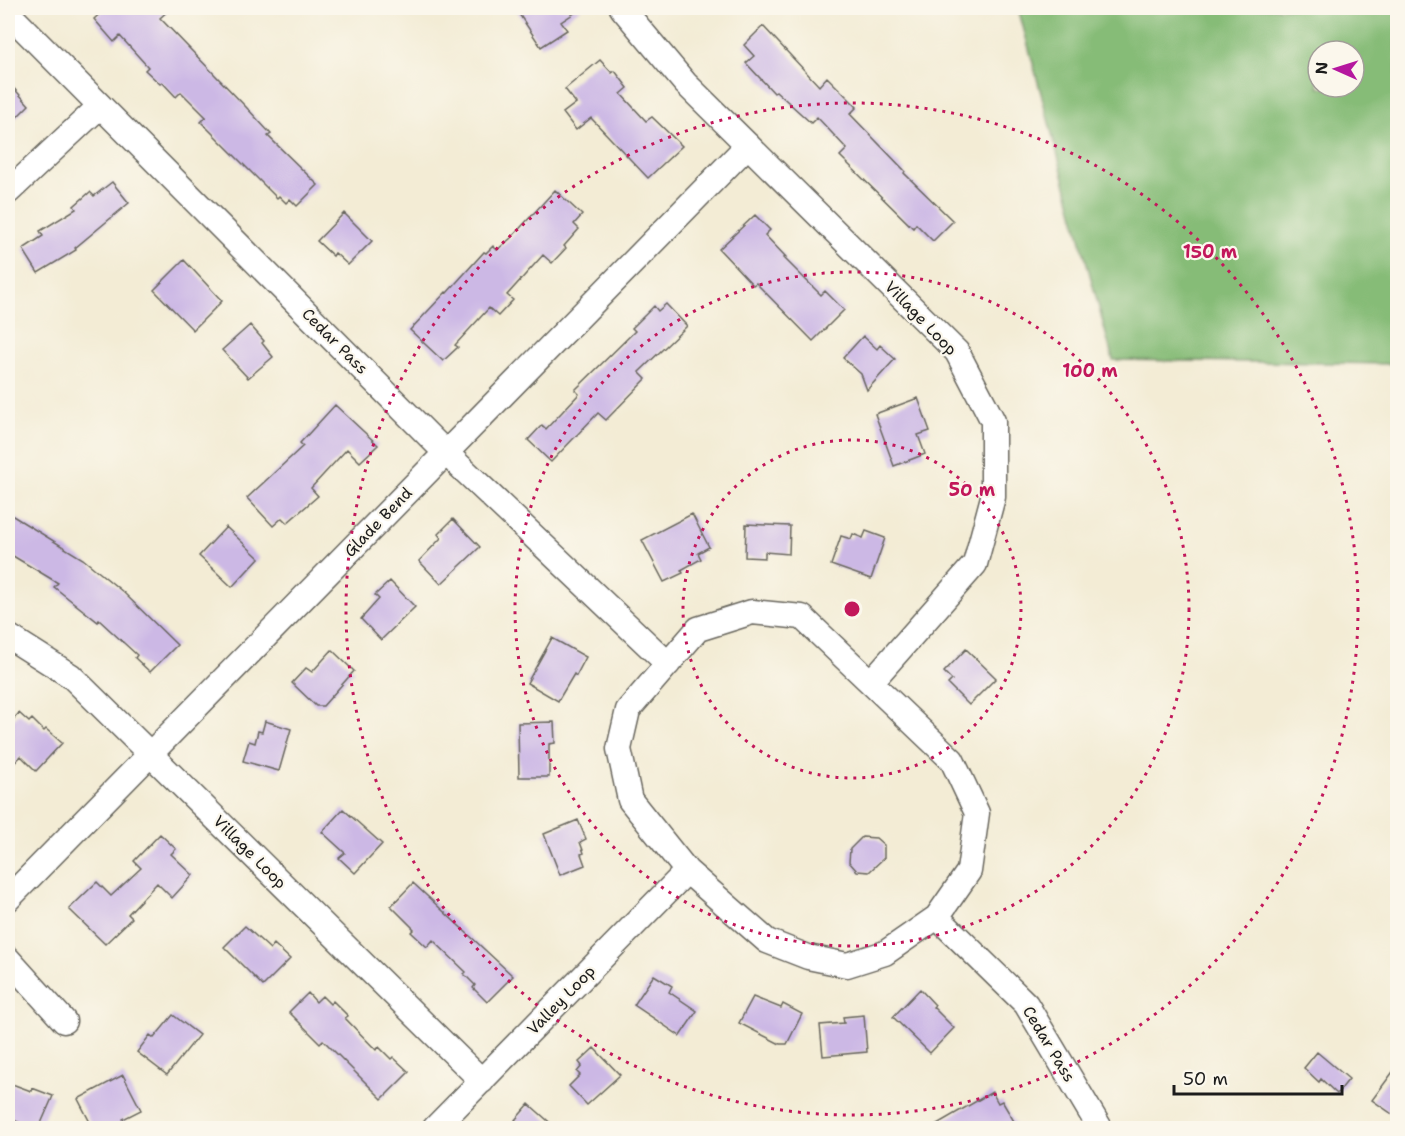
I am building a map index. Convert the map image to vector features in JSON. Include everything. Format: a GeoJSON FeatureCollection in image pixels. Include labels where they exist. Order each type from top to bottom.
{"type":"FeatureCollection","features":[{"type":"Feature","properties":{"kind":"street","name":"Village Loop"},"geometry":{"type":"LineString","coordinates":[[622,8],[686,82],[957,352],[993,421],[993,497],[975,564],[871,682]]}},
{"type":"Feature","properties":{"kind":"street","name":"Cedar Pass"},"geometry":{"type":"LineString","coordinates":[[8,13],[446,453],[668,664]]}},
{"type":"Feature","properties":{"kind":"street"},"geometry":{"type":"LineString","coordinates":[[8,192],[100,106]]}},
{"type":"Feature","properties":{"kind":"street","name":"Glade Bend"},"geometry":{"type":"LineString","coordinates":[[8,899],[748,145]]}},
{"type":"Feature","properties":{"kind":"street"},"geometry":{"type":"LineString","coordinates":[[752,612],[802,617],[871,682],[952,760],[976,813],[969,871],[937,917],[885,953],[847,965],[808,957],[767,941],[687,871],[630,800],[620,749],[628,710],[698,629],[752,612]]}},
{"type":"Feature","properties":{"kind":"street","name":"Village Loop"},"geometry":{"type":"LineString","coordinates":[[8,636],[71,676],[482,1081]]}},
{"type":"Feature","properties":{"kind":"street","name":"Valley Loop"},"geometry":{"type":"LineString","coordinates":[[435,1128],[687,871]]}},
{"type":"Feature","properties":{"kind":"street","name":"Cedar Pass"},"geometry":{"type":"LineString","coordinates":[[937,917],[1026,1004],[1100,1128]]}},
{"type":"Feature","properties":{"kind":"street"},"geometry":{"type":"LineString","coordinates":[[8,959],[64,1021]]}},
{"type":"Feature","properties":{"kind":"green space"},"geometry":{"type":"Polygon","coordinates":[[[1018,8],[1397,8],[1397,364],[1113,360],[1018,8]]]}},
{"type":"Feature","properties":{"kind":"building"},"geometry":{"type":"Polygon","coordinates":[[[106,8],[171,8],[160,18],[271,134],[268,136],[318,185],[297,206],[290,199],[286,203],[279,196],[277,198],[201,122],[206,117],[181,92],[176,97],[162,82],[160,84],[145,70],[148,67],[120,36],[114,42],[94,19],[106,8]]]}},
{"type":"Feature","properties":{"kind":"building"},"geometry":{"type":"Polygon","coordinates":[[[515,8],[582,8],[561,22],[567,30],[541,47],[515,8]]]}},
{"type":"Feature","properties":{"kind":"building"},"geometry":{"type":"Polygon","coordinates":[[[763,26],[819,86],[827,77],[857,107],[850,114],[905,171],[904,173],[953,221],[933,241],[916,224],[913,228],[840,156],[847,149],[817,117],[811,123],[776,91],[774,93],[746,63],[754,56],[744,45],[763,26]]]}},
{"type":"Feature","properties":{"kind":"building"},"geometry":{"type":"Polygon","coordinates":[[[600,60],[612,73],[615,71],[628,88],[621,94],[646,121],[652,117],[682,146],[648,178],[591,118],[576,130],[563,113],[576,103],[565,89],[600,60]]]}},
{"type":"Feature","properties":{"kind":"building"},"geometry":{"type":"Polygon","coordinates":[[[8,82],[29,105],[8,126],[8,82]]]}},
{"type":"Feature","properties":{"kind":"building"},"geometry":{"type":"Polygon","coordinates":[[[112,182],[129,203],[75,248],[76,250],[38,273],[23,249],[43,236],[40,231],[76,209],[74,206],[90,192],[94,196],[112,182]]]}},
{"type":"Feature","properties":{"kind":"building"},"geometry":{"type":"Polygon","coordinates":[[[555,190],[582,215],[574,224],[579,229],[552,263],[543,255],[507,295],[513,300],[498,316],[489,308],[455,345],[458,347],[443,361],[410,330],[484,252],[486,253],[493,246],[497,250],[511,238],[555,190]]]}},
{"type":"Feature","properties":{"kind":"building"},"geometry":{"type":"Polygon","coordinates":[[[344,213],[372,241],[348,265],[335,253],[333,256],[317,241],[344,213]]]}},
{"type":"Feature","properties":{"kind":"building"},"geometry":{"type":"Polygon","coordinates":[[[755,215],[770,230],[765,235],[786,257],[784,258],[821,295],[825,291],[844,310],[813,341],[756,283],[753,285],[719,249],[755,215]]]}},
{"type":"Feature","properties":{"kind":"building"},"geometry":{"type":"Polygon","coordinates":[[[184,260],[222,301],[193,330],[154,290],[184,260]]]}},
{"type":"Feature","properties":{"kind":"building"},"geometry":{"type":"Polygon","coordinates":[[[666,304],[687,326],[639,372],[646,379],[606,420],[598,413],[551,462],[528,440],[542,425],[546,429],[579,394],[575,390],[635,331],[632,328],[654,306],[658,311],[666,304]]]}},
{"type":"Feature","properties":{"kind":"building"},"geometry":{"type":"Polygon","coordinates":[[[250,325],[264,341],[262,343],[273,357],[248,378],[222,350],[250,325]]]}},
{"type":"Feature","properties":{"kind":"building"},"geometry":{"type":"Polygon","coordinates":[[[863,336],[877,349],[880,345],[895,359],[867,390],[861,374],[843,358],[863,336]]]}},
{"type":"Feature","properties":{"kind":"building"},"geometry":{"type":"Polygon","coordinates":[[[918,398],[930,431],[918,435],[925,454],[894,466],[875,414],[918,398]]]}},
{"type":"Feature","properties":{"kind":"building"},"geometry":{"type":"Polygon","coordinates":[[[335,405],[378,445],[360,462],[347,449],[311,488],[318,496],[287,523],[282,518],[273,526],[247,498],[303,446],[300,443],[335,405]]]}},
{"type":"Feature","properties":{"kind":"building"},"geometry":{"type":"Polygon","coordinates":[[[8,513],[83,559],[123,592],[177,645],[150,672],[135,658],[137,655],[99,620],[98,622],[54,587],[58,583],[8,553],[8,513]]]}},
{"type":"Feature","properties":{"kind":"building"},"geometry":{"type":"Polygon","coordinates":[[[692,514],[709,547],[698,553],[701,559],[681,570],[683,573],[664,582],[642,540],[692,514]]]}},
{"type":"Feature","properties":{"kind":"building"},"geometry":{"type":"Polygon","coordinates":[[[453,519],[480,547],[441,584],[419,561],[441,538],[438,534],[453,519]]]}},
{"type":"Feature","properties":{"kind":"building"},"geometry":{"type":"Polygon","coordinates":[[[746,524],[790,526],[789,554],[765,552],[765,558],[745,557],[746,524]]]}},
{"type":"Feature","properties":{"kind":"building"},"geometry":{"type":"Polygon","coordinates":[[[226,527],[259,558],[232,587],[199,556],[226,527]]]}},
{"type":"Feature","properties":{"kind":"building"},"geometry":{"type":"Polygon","coordinates":[[[866,531],[885,538],[871,579],[831,565],[841,536],[851,539],[853,534],[863,538],[866,531]]]}},
{"type":"Feature","properties":{"kind":"building"},"geometry":{"type":"Polygon","coordinates":[[[390,581],[415,607],[381,640],[361,619],[379,599],[375,595],[390,581]]]}},
{"type":"Feature","properties":{"kind":"building"},"geometry":{"type":"Polygon","coordinates":[[[552,638],[586,657],[558,701],[527,683],[552,638]]]}},
{"type":"Feature","properties":{"kind":"building"},"geometry":{"type":"Polygon","coordinates":[[[966,649],[996,678],[969,705],[948,684],[952,680],[944,672],[966,649]]]}},
{"type":"Feature","properties":{"kind":"building"},"geometry":{"type":"Polygon","coordinates":[[[332,650],[354,671],[323,706],[316,706],[292,683],[306,668],[312,672],[332,650]]]}},
{"type":"Feature","properties":{"kind":"building"},"geometry":{"type":"Polygon","coordinates":[[[19,713],[29,722],[32,719],[44,731],[46,729],[62,743],[36,771],[21,756],[8,770],[8,725],[19,713]]]}},
{"type":"Feature","properties":{"kind":"building"},"geometry":{"type":"Polygon","coordinates":[[[265,721],[291,729],[279,771],[243,761],[249,741],[255,743],[258,731],[262,732],[265,721]]]}},
{"type":"Feature","properties":{"kind":"building"},"geometry":{"type":"Polygon","coordinates":[[[554,722],[555,743],[549,744],[549,777],[519,777],[518,723],[554,722]]]}},
{"type":"Feature","properties":{"kind":"building"},"geometry":{"type":"Polygon","coordinates":[[[343,809],[382,844],[355,873],[339,858],[345,853],[322,832],[343,809]]]}},
{"type":"Feature","properties":{"kind":"building"},"geometry":{"type":"Polygon","coordinates":[[[578,820],[586,839],[580,842],[585,865],[560,875],[544,834],[578,820]]]}},
{"type":"Feature","properties":{"kind":"building"},"geometry":{"type":"Polygon","coordinates":[[[160,834],[176,849],[171,854],[193,875],[172,898],[157,883],[128,914],[132,918],[105,944],[69,909],[97,882],[111,896],[141,868],[134,861],[160,834]]]}},
{"type":"Feature","properties":{"kind":"building"},"geometry":{"type":"Polygon","coordinates":[[[862,837],[876,838],[884,845],[884,858],[869,872],[857,871],[849,862],[850,849],[862,837]]]}},
{"type":"Feature","properties":{"kind":"building"},"geometry":{"type":"Polygon","coordinates":[[[413,883],[513,976],[487,1002],[473,988],[475,985],[464,974],[466,972],[433,940],[427,947],[411,932],[414,929],[391,906],[413,883]]]}},
{"type":"Feature","properties":{"kind":"building"},"geometry":{"type":"Polygon","coordinates":[[[245,926],[270,949],[274,944],[290,959],[263,986],[224,947],[245,926]]]}},
{"type":"Feature","properties":{"kind":"building"},"geometry":{"type":"Polygon","coordinates":[[[654,975],[672,986],[669,992],[697,1011],[680,1036],[634,1005],[654,975]]]}},
{"type":"Feature","properties":{"kind":"building"},"geometry":{"type":"Polygon","coordinates":[[[920,989],[935,1005],[933,1007],[954,1028],[930,1053],[893,1017],[920,989]]]}},
{"type":"Feature","properties":{"kind":"building"},"geometry":{"type":"Polygon","coordinates":[[[308,993],[316,1002],[322,996],[330,1004],[333,1001],[348,1016],[345,1018],[376,1050],[379,1047],[409,1072],[382,1099],[323,1040],[320,1043],[289,1012],[308,993]]]}},
{"type":"Feature","properties":{"kind":"building"},"geometry":{"type":"Polygon","coordinates":[[[753,997],[781,1008],[783,1004],[802,1014],[787,1044],[780,1044],[739,1023],[753,997]]]}},
{"type":"Feature","properties":{"kind":"building"},"geometry":{"type":"Polygon","coordinates":[[[173,1015],[199,1035],[167,1075],[137,1052],[150,1035],[154,1038],[173,1015]]]}},
{"type":"Feature","properties":{"kind":"building"},"geometry":{"type":"Polygon","coordinates":[[[864,1015],[867,1052],[823,1056],[820,1025],[844,1023],[843,1017],[864,1015]]]}},
{"type":"Feature","properties":{"kind":"building"},"geometry":{"type":"Polygon","coordinates":[[[594,1048],[620,1075],[587,1105],[569,1086],[580,1075],[577,1072],[582,1066],[579,1062],[594,1048]]]}},
{"type":"Feature","properties":{"kind":"building"},"geometry":{"type":"Polygon","coordinates":[[[1317,1052],[1349,1079],[1337,1094],[1321,1079],[1319,1082],[1304,1068],[1317,1052]]]}},
{"type":"Feature","properties":{"kind":"building"},"geometry":{"type":"Polygon","coordinates":[[[1398,1065],[1398,1118],[1372,1100],[1398,1065]]]}},
{"type":"Feature","properties":{"kind":"building"},"geometry":{"type":"Polygon","coordinates":[[[123,1075],[141,1110],[123,1119],[128,1128],[93,1128],[78,1099],[123,1075]]]}},
{"type":"Feature","properties":{"kind":"building"},"geometry":{"type":"Polygon","coordinates":[[[12,1084],[53,1096],[39,1128],[33,1128],[8,1118],[8,1094],[12,1084]]]}},
{"type":"Feature","properties":{"kind":"building"},"geometry":{"type":"Polygon","coordinates":[[[992,1092],[998,1103],[1002,1101],[1018,1128],[930,1128],[992,1092]]]}},
{"type":"Feature","properties":{"kind":"building"},"geometry":{"type":"Polygon","coordinates":[[[529,1104],[556,1128],[525,1128],[515,1120],[529,1104]]]}}]}
